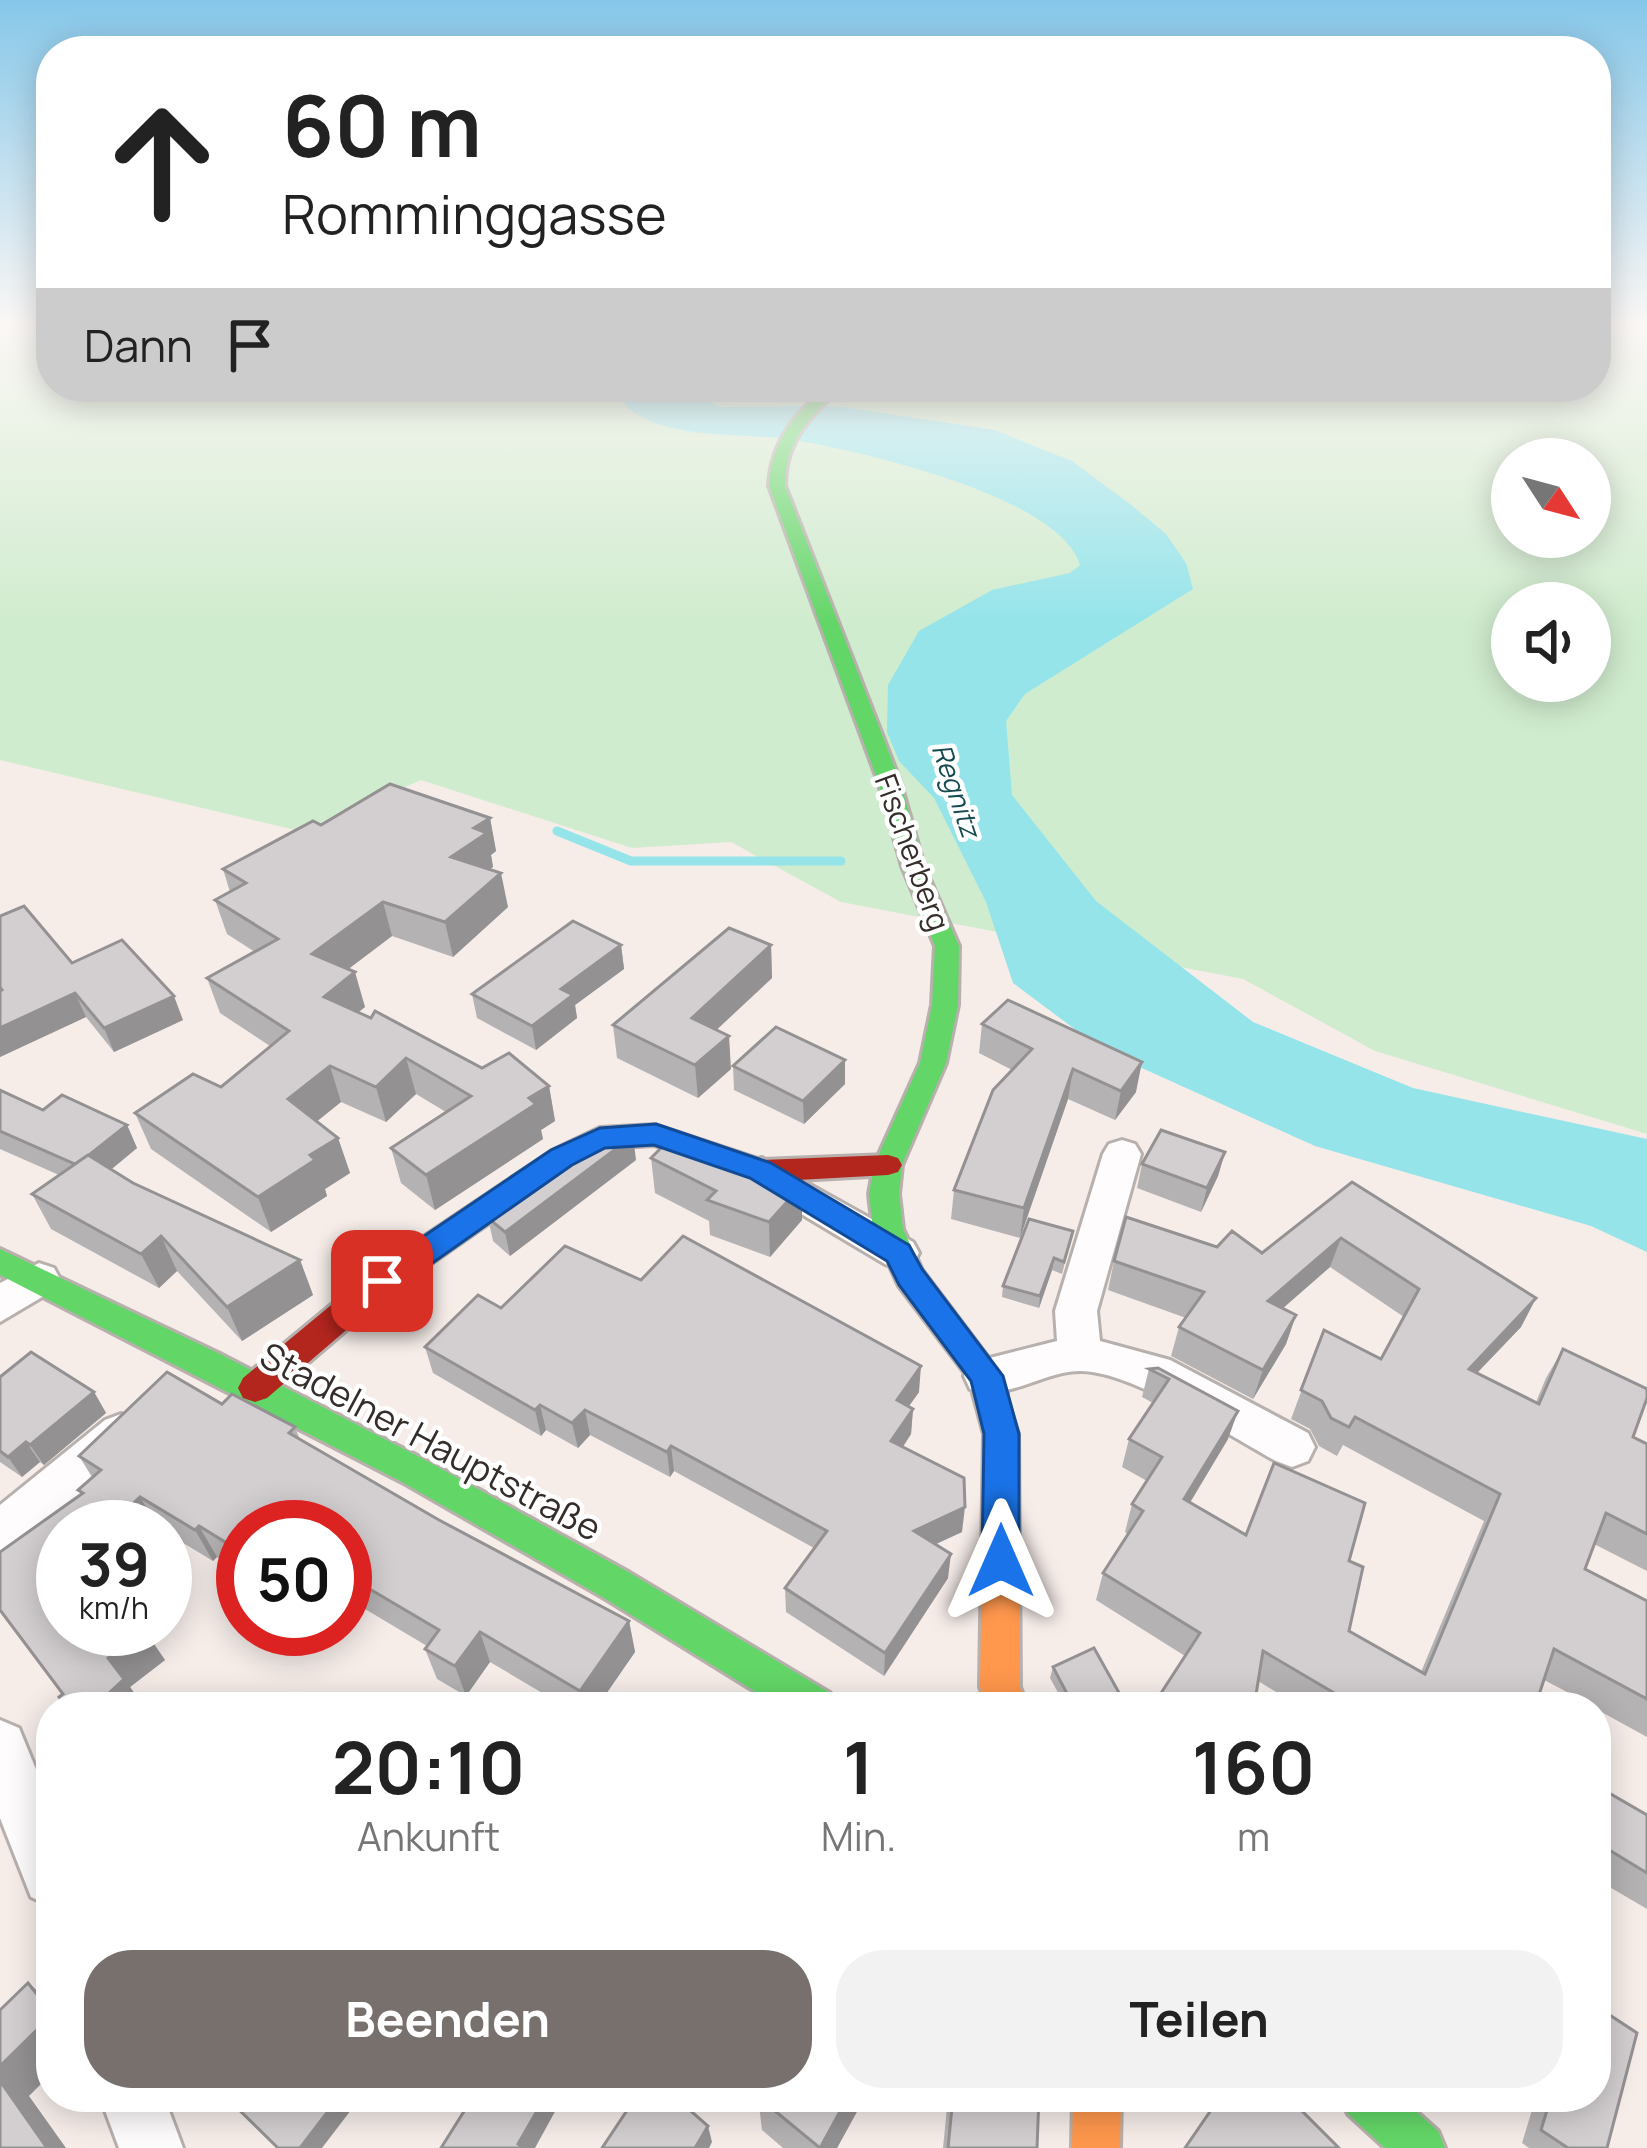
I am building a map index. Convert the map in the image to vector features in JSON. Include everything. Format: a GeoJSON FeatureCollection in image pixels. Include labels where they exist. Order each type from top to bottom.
{"type":"FeatureCollection","features":[{"type":"Feature","properties":{"kind":"main road","name":"Fischerberg"},"geometry":{"type":"LineString","coordinates":[[800,422],[777,449],[777,486],[889,782],[913,866],[947,946],[945,1005],[933,1063],[888,1165],[884,1194],[888,1228],[898,1253],[910,1276],[986,1376],[1001,1434],[1002,1692]]}},
{"type":"Feature","properties":{"kind":"main road"},"geometry":{"type":"LineString","coordinates":[[256,1388],[382,1281],[562,1158],[600,1138],[656,1135],[760,1171],[888,1165]]}},
{"type":"Feature","properties":{"kind":"main road","name":"Stadelner Hauptstraße"},"geometry":{"type":"LineString","coordinates":[[0,1261],[39,1280],[175,1380],[256,1388],[459,1491],[620,1582],[792,1692]]}},
{"type":"Feature","properties":{"kind":"main road"},"geometry":{"type":"LineString","coordinates":[[1096,2148],[1097,2112]]}},
{"type":"Feature","properties":{"kind":"main road"},"geometry":{"type":"LineString","coordinates":[[1381,2112],[1421,2148]]}},
{"type":"Feature","properties":{"kind":"street"},"geometry":{"type":"LineString","coordinates":[[1080,1353],[1076,1311],[1122,1154]]}},
{"type":"Feature","properties":{"kind":"street"},"geometry":{"type":"LineString","coordinates":[[760,1171],[898,1253]]}},
{"type":"Feature","properties":{"kind":"street"},"geometry":{"type":"LineString","coordinates":[[0,1304],[39,1280]]}},
{"type":"Feature","properties":{"kind":"street"},"geometry":{"type":"LineString","coordinates":[[986,1376],[1080,1353],[1154,1373],[1292,1448]]}},
{"type":"Feature","properties":{"kind":"street"},"geometry":{"type":"LineString","coordinates":[[0,1534],[106,1449],[175,1380]]}},
{"type":"Feature","properties":{"kind":"street"},"geometry":{"type":"LineString","coordinates":[[0,1747],[36,1839]]}},
{"type":"Feature","properties":{"kind":"street"},"geometry":{"type":"LineString","coordinates":[[138,2112],[151,2148]]}},
{"type":"Feature","properties":{"kind":"green space"},"geometry":{"type":"Polygon","coordinates":[[[0,422],[1647,422],[1647,1134],[1375,1051],[1243,979],[841,902],[731,842],[632,848],[421,780],[304,832],[0,760],[0,422]]]}},
{"type":"Feature","properties":{"kind":"water","name":"Regnitz"},"geometry":{"type":"Polygon","coordinates":[[[654,422],[943,422],[994,430],[1072,461],[1166,534],[1186,563],[1193,589],[1025,694],[1006,721],[1012,795],[1096,901],[1253,1022],[1413,1088],[1647,1139],[1647,1252],[1591,1226],[1315,1146],[1104,1051],[1013,983],[986,902],[934,798],[899,761],[887,732],[888,685],[919,631],[992,590],[1070,573],[1080,565],[1065,540],[998,498],[908,466],[794,440],[654,422]]]}},
{"type":"Feature","properties":{"kind":"building"},"geometry":{"type":"Polygon","coordinates":[[[390,784],[490,818],[474,828],[487,833],[451,857],[501,873],[445,922],[383,902],[312,954],[355,972],[324,997],[371,1018],[375,1011],[482,1068],[509,1053],[549,1086],[529,1098],[536,1104],[426,1175],[391,1148],[471,1096],[406,1058],[376,1087],[330,1066],[288,1099],[338,1138],[310,1155],[315,1160],[258,1197],[135,1113],[193,1074],[221,1087],[289,1031],[207,978],[278,939],[215,900],[246,883],[223,869],[313,821],[321,825],[390,784]]]}},
{"type":"Feature","properties":{"kind":"building"},"geometry":{"type":"Polygon","coordinates":[[[24,906],[72,963],[122,940],[174,996],[104,1028],[75,993],[0,1028],[0,916],[24,906]]]}},
{"type":"Feature","properties":{"kind":"building"},"geometry":{"type":"Polygon","coordinates":[[[573,921],[621,945],[561,989],[573,995],[532,1026],[472,994],[573,921]]]}},
{"type":"Feature","properties":{"kind":"building"},"geometry":{"type":"Polygon","coordinates":[[[729,928],[771,945],[692,1018],[729,1036],[695,1065],[613,1025],[729,928]]]}},
{"type":"Feature","properties":{"kind":"building"},"geometry":{"type":"Polygon","coordinates":[[[1008,1000],[1142,1062],[1121,1091],[1073,1069],[1024,1208],[954,1190],[993,1090],[1032,1049],[982,1024],[1008,1000]]]}},
{"type":"Feature","properties":{"kind":"building"},"geometry":{"type":"Polygon","coordinates":[[[776,1027],[845,1060],[803,1101],[733,1066],[776,1027]]]}},
{"type":"Feature","properties":{"kind":"building"},"geometry":{"type":"Polygon","coordinates":[[[0,1090],[43,1110],[62,1095],[127,1125],[75,1164],[0,1131],[0,1090]]]}},
{"type":"Feature","properties":{"kind":"building"},"geometry":{"type":"Polygon","coordinates":[[[1161,1130],[1225,1152],[1207,1188],[1142,1164],[1161,1130]]]}},
{"type":"Feature","properties":{"kind":"building"},"geometry":{"type":"Polygon","coordinates":[[[676,1133],[744,1156],[802,1185],[769,1222],[707,1200],[716,1191],[651,1158],[676,1133]]]}},
{"type":"Feature","properties":{"kind":"building"},"geometry":{"type":"Polygon","coordinates":[[[633,1136],[505,1232],[488,1218],[608,1138],[633,1136]]]}},
{"type":"Feature","properties":{"kind":"building"},"geometry":{"type":"Polygon","coordinates":[[[88,1155],[133,1183],[300,1260],[227,1307],[161,1236],[141,1254],[32,1194],[88,1155]]]}},
{"type":"Feature","properties":{"kind":"building"},"geometry":{"type":"Polygon","coordinates":[[[1352,1182],[1536,1298],[1469,1369],[1539,1404],[1563,1349],[1647,1389],[1633,1437],[1647,1444],[1647,1534],[1606,1513],[1585,1569],[1647,1601],[1647,1699],[1554,1649],[1540,1692],[1333,1692],[1263,1651],[1256,1692],[1162,1692],[1200,1633],[1103,1573],[1143,1511],[1132,1504],[1162,1457],[1129,1439],[1169,1379],[1149,1369],[1158,1368],[1238,1411],[1184,1499],[1246,1535],[1274,1463],[1365,1503],[1349,1561],[1363,1567],[1349,1631],[1425,1674],[1500,1494],[1355,1417],[1349,1427],[1331,1418],[1322,1401],[1301,1390],[1324,1330],[1381,1359],[1419,1289],[1341,1238],[1268,1301],[1296,1315],[1263,1370],[1179,1327],[1204,1292],[1114,1261],[1126,1217],[1217,1247],[1232,1231],[1262,1253],[1352,1182]]]}},
{"type":"Feature","properties":{"kind":"building"},"geometry":{"type":"Polygon","coordinates":[[[1029,1219],[1073,1231],[1064,1262],[1054,1258],[1040,1296],[1003,1286],[1029,1219]]]}},
{"type":"Feature","properties":{"kind":"building"},"geometry":{"type":"Polygon","coordinates":[[[683,1236],[921,1366],[897,1400],[913,1409],[891,1441],[964,1478],[965,1507],[914,1531],[951,1554],[885,1653],[785,1588],[827,1531],[671,1446],[667,1452],[585,1410],[572,1423],[540,1405],[535,1410],[425,1347],[478,1295],[501,1308],[565,1246],[641,1280],[683,1236]]]}},
{"type":"Feature","properties":{"kind":"building"},"geometry":{"type":"Polygon","coordinates":[[[31,1352],[94,1392],[30,1445],[26,1442],[8,1457],[0,1451],[0,1377],[31,1352]]]}},
{"type":"Feature","properties":{"kind":"building"},"geometry":{"type":"Polygon","coordinates":[[[167,1372],[222,1404],[232,1394],[295,1427],[289,1433],[629,1621],[580,1691],[480,1632],[455,1666],[425,1649],[439,1630],[372,1590],[372,1500],[216,1500],[216,1536],[199,1526],[192,1528],[192,1500],[73,1500],[101,1470],[79,1456],[167,1372]]]}},
{"type":"Feature","properties":{"kind":"building"},"geometry":{"type":"Polygon","coordinates":[[[36,1526],[36,1656],[111,1656],[124,1679],[110,1692],[62,1692],[0,1610],[0,1552],[36,1526]]]}},
{"type":"Feature","properties":{"kind":"building"},"geometry":{"type":"Polygon","coordinates":[[[1094,1648],[1119,1692],[1066,1692],[1053,1667],[1094,1648]]]}},
{"type":"Feature","properties":{"kind":"building"},"geometry":{"type":"Polygon","coordinates":[[[1611,1794],[1647,1815],[1647,1873],[1611,1851],[1611,1794]]]}},
{"type":"Feature","properties":{"kind":"building"},"geometry":{"type":"Polygon","coordinates":[[[28,1983],[36,1993],[36,2031],[0,2066],[0,2010],[28,1983]]]}},
{"type":"Feature","properties":{"kind":"building"},"geometry":{"type":"Polygon","coordinates":[[[1611,2016],[1637,2033],[1607,2148],[1568,2148],[1541,2130],[1546,2112],[1611,2112],[1611,2016]]]}},
{"type":"Feature","properties":{"kind":"building"},"geometry":{"type":"Polygon","coordinates":[[[0,2081],[47,2148],[0,2148],[0,2081]]]}},
{"type":"Feature","properties":{"kind":"building"},"geometry":{"type":"Polygon","coordinates":[[[241,2112],[328,2112],[300,2148],[278,2148],[241,2112]]]}},
{"type":"Feature","properties":{"kind":"building"},"geometry":{"type":"Polygon","coordinates":[[[464,2112],[536,2112],[518,2144],[524,2148],[441,2148],[464,2112]]]}},
{"type":"Feature","properties":{"kind":"building"},"geometry":{"type":"Polygon","coordinates":[[[626,2112],[692,2112],[708,2126],[695,2148],[602,2148],[626,2112]]]}},
{"type":"Feature","properties":{"kind":"building"},"geometry":{"type":"Polygon","coordinates":[[[776,2112],[840,2112],[820,2148],[776,2112]]]}},
{"type":"Feature","properties":{"kind":"building"},"geometry":{"type":"Polygon","coordinates":[[[952,2112],[1038,2112],[1037,2148],[948,2148],[952,2112]]]}},
{"type":"Feature","properties":{"kind":"building"},"geometry":{"type":"Polygon","coordinates":[[[1210,2112],[1303,2112],[1339,2148],[1185,2148],[1210,2112]]]}},
{"type":"Feature","properties":{"kind":"waterway"},"geometry":{"type":"LineString","coordinates":[[557,831],[631,861],[841,861]]}},
{"type":"Feature","properties":{"kind":"traffic: fast"},"geometry":{"type":"LineString","coordinates":[[798,422],[780,456],[777,486],[889,781],[913,866],[947,946],[945,1005],[933,1063],[888,1165],[884,1194],[888,1229],[910,1277],[986,1376],[990,1393]]}},
{"type":"Feature","properties":{"kind":"traffic: fast"},"geometry":{"type":"LineString","coordinates":[[0,1261],[415,1472],[617,1585],[792,1692]]}},
{"type":"Feature","properties":{"kind":"traffic: fast"},"geometry":{"type":"LineString","coordinates":[[1381,2112],[1421,2148]]}},
{"type":"Feature","properties":{"kind":"traffic: slow"},"geometry":{"type":"LineString","coordinates":[[990,1393],[1001,1434],[1002,1692]]}},
{"type":"Feature","properties":{"kind":"traffic: slow"},"geometry":{"type":"LineString","coordinates":[[1096,2148],[1097,2112]]}},
{"type":"Feature","properties":{"kind":"traffic: jam"},"geometry":{"type":"LineString","coordinates":[[255,1388],[382,1281],[562,1158],[600,1138],[655,1135],[760,1171],[888,1165]]}},
{"type":"Feature","properties":{"kind":"route"},"geometry":{"type":"LineString","coordinates":[[382,1281],[562,1158],[600,1138],[656,1135],[760,1171],[898,1253],[910,1276],[986,1376],[1001,1434],[1001,1561]]}}]}
